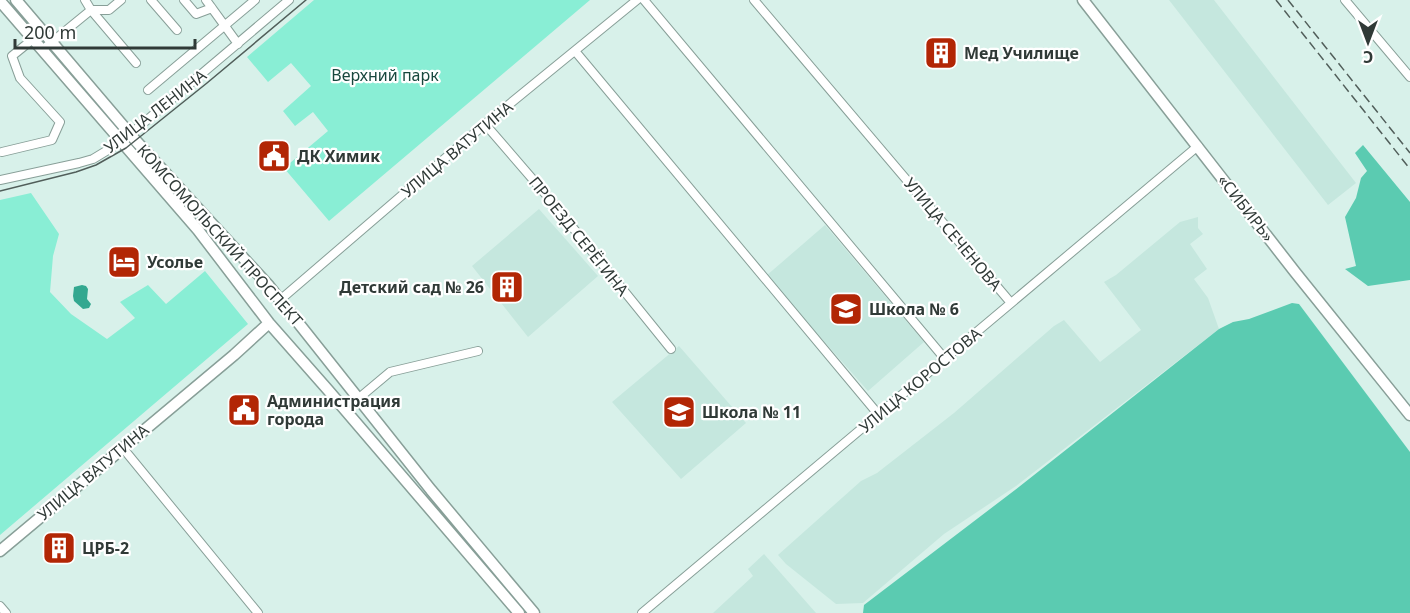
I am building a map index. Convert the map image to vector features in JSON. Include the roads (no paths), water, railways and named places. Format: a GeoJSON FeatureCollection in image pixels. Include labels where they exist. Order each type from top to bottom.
{"type":"FeatureCollection","features":[{"type":"Feature","properties":{"kind":"main road","name":"КОМСОМОЛЬСКИЙ ПРОСПЕКТ"},"geometry":{"type":"LineString","coordinates":[[16,0],[130,135],[280,300],[431,490],[534,613]]}},
{"type":"Feature","properties":{"kind":"main road","name":"«СИБИРЬ»"},"geometry":{"type":"LineString","coordinates":[[1083,0],[1410,415]]}},
{"type":"Feature","properties":{"kind":"main road","name":"КОМСОМОЛЬСКИЙ ПРОСПЕКТ"},"geometry":{"type":"LineString","coordinates":[[0,1],[198,230],[269,323],[519,613]]}},
{"type":"Feature","properties":{"kind":"main road"},"geometry":{"type":"LineString","coordinates":[[236,281],[237,269],[241,266],[252,267]]}},
{"type":"Feature","properties":{"kind":"main road","name":"УЛИЦА ВАТУТИНА"},"geometry":{"type":"LineString","coordinates":[[2,546],[234,355],[269,323]]}},
{"type":"Feature","properties":{"kind":"main road"},"geometry":{"type":"LineString","coordinates":[[293,350],[306,354],[312,342],[310,337]]}},
{"type":"Feature","properties":{"kind":"street"},"geometry":{"type":"LineString","coordinates":[[85,0],[136,63]]}},
{"type":"Feature","properties":{"kind":"street"},"geometry":{"type":"LineString","coordinates":[[42,50],[91,10],[109,10],[121,0]]}},
{"type":"Feature","properties":{"kind":"street"},"geometry":{"type":"LineString","coordinates":[[151,0],[177,30]]}},
{"type":"Feature","properties":{"kind":"street"},"geometry":{"type":"LineString","coordinates":[[184,0],[196,14],[212,8]]}},
{"type":"Feature","properties":{"kind":"street"},"geometry":{"type":"LineString","coordinates":[[206,0],[238,44]]}},
{"type":"Feature","properties":{"kind":"street"},"geometry":{"type":"LineString","coordinates":[[148,90],[255,0]]}},
{"type":"Feature","properties":{"kind":"street","name":"УЛИЦА ЛЕНИНА"},"geometry":{"type":"LineString","coordinates":[[0,180],[93,159],[121,142],[290,0]]}},
{"type":"Feature","properties":{"kind":"street","name":"УЛИЦА ВАТУТИНА"},"geometry":{"type":"LineString","coordinates":[[280,300],[485,124],[637,0]]}},
{"type":"Feature","properties":{"kind":"street"},"geometry":{"type":"LineString","coordinates":[[644,0],[945,359]]}},
{"type":"Feature","properties":{"kind":"street","name":"УЛИЦА СЕЧЕНОВА"},"geometry":{"type":"LineString","coordinates":[[754,0],[1011,303]]}},
{"type":"Feature","properties":{"kind":"street"},"geometry":{"type":"LineString","coordinates":[[1345,0],[1410,76]]}},
{"type":"Feature","properties":{"kind":"street"},"geometry":{"type":"LineString","coordinates":[[2,152],[52,140],[60,122],[20,78],[12,56],[33,39]]}},
{"type":"Feature","properties":{"kind":"street"},"geometry":{"type":"LineString","coordinates":[[575,51],[878,414]]}},
{"type":"Feature","properties":{"kind":"street","name":"ПРОЕЗД СЕРЁГИНА"},"geometry":{"type":"LineString","coordinates":[[485,124],[548,196],[671,349]]}},
{"type":"Feature","properties":{"kind":"street","name":"УЛИЦА КОРОСТОВА"},"geometry":{"type":"LineString","coordinates":[[642,613],[1198,146]]}},
{"type":"Feature","properties":{"kind":"street"},"geometry":{"type":"LineString","coordinates":[[359,398],[390,372],[478,351]]}},
{"type":"Feature","properties":{"kind":"street"},"geometry":{"type":"LineString","coordinates":[[122,447],[258,613]]}},
{"type":"Feature","properties":{"kind":"street"},"geometry":{"type":"LineString","coordinates":[[0,607],[5,613]]}},
{"type":"Feature","properties":{"kind":"tram line"},"geometry":{"type":"LineString","coordinates":[[0,191],[76,172],[96,165],[126,148],[306,0]]}},
{"type":"Feature","properties":{"kind":"railway"},"geometry":{"type":"LineString","coordinates":[[1276,0],[1410,169]]}},
{"type":"Feature","properties":{"kind":"railway"},"geometry":{"type":"LineString","coordinates":[[1288,0],[1410,153]]}},
{"type":"Feature","properties":{"kind":"place","name":"Мед Училище"},"geometry":{"type":"Point","coordinates":[941,53]}},
{"type":"Feature","properties":{"kind":"place","name":"ДК Химик"},"geometry":{"type":"Point","coordinates":[274,156]}},
{"type":"Feature","properties":{"kind":"place","name":"Усолье"},"geometry":{"type":"Point","coordinates":[124,262]}},
{"type":"Feature","properties":{"kind":"place","name":"Детский сад № 26"},"geometry":{"type":"Point","coordinates":[507,287]}},
{"type":"Feature","properties":{"kind":"place","name":"Школа № 6"},"geometry":{"type":"Point","coordinates":[846,309]}},
{"type":"Feature","properties":{"kind":"place","name":"Администрация города"},"geometry":{"type":"Point","coordinates":[244,410]}},
{"type":"Feature","properties":{"kind":"place","name":"Школа № 11"},"geometry":{"type":"Point","coordinates":[679,412]}},
{"type":"Feature","properties":{"kind":"place","name":"ЦРБ-2"},"geometry":{"type":"Point","coordinates":[59,548]}},
{"type":"Feature","properties":{"kind":"park label","name":"Верхний парк"},"geometry":{"type":"Point","coordinates":[385,75]}}]}
